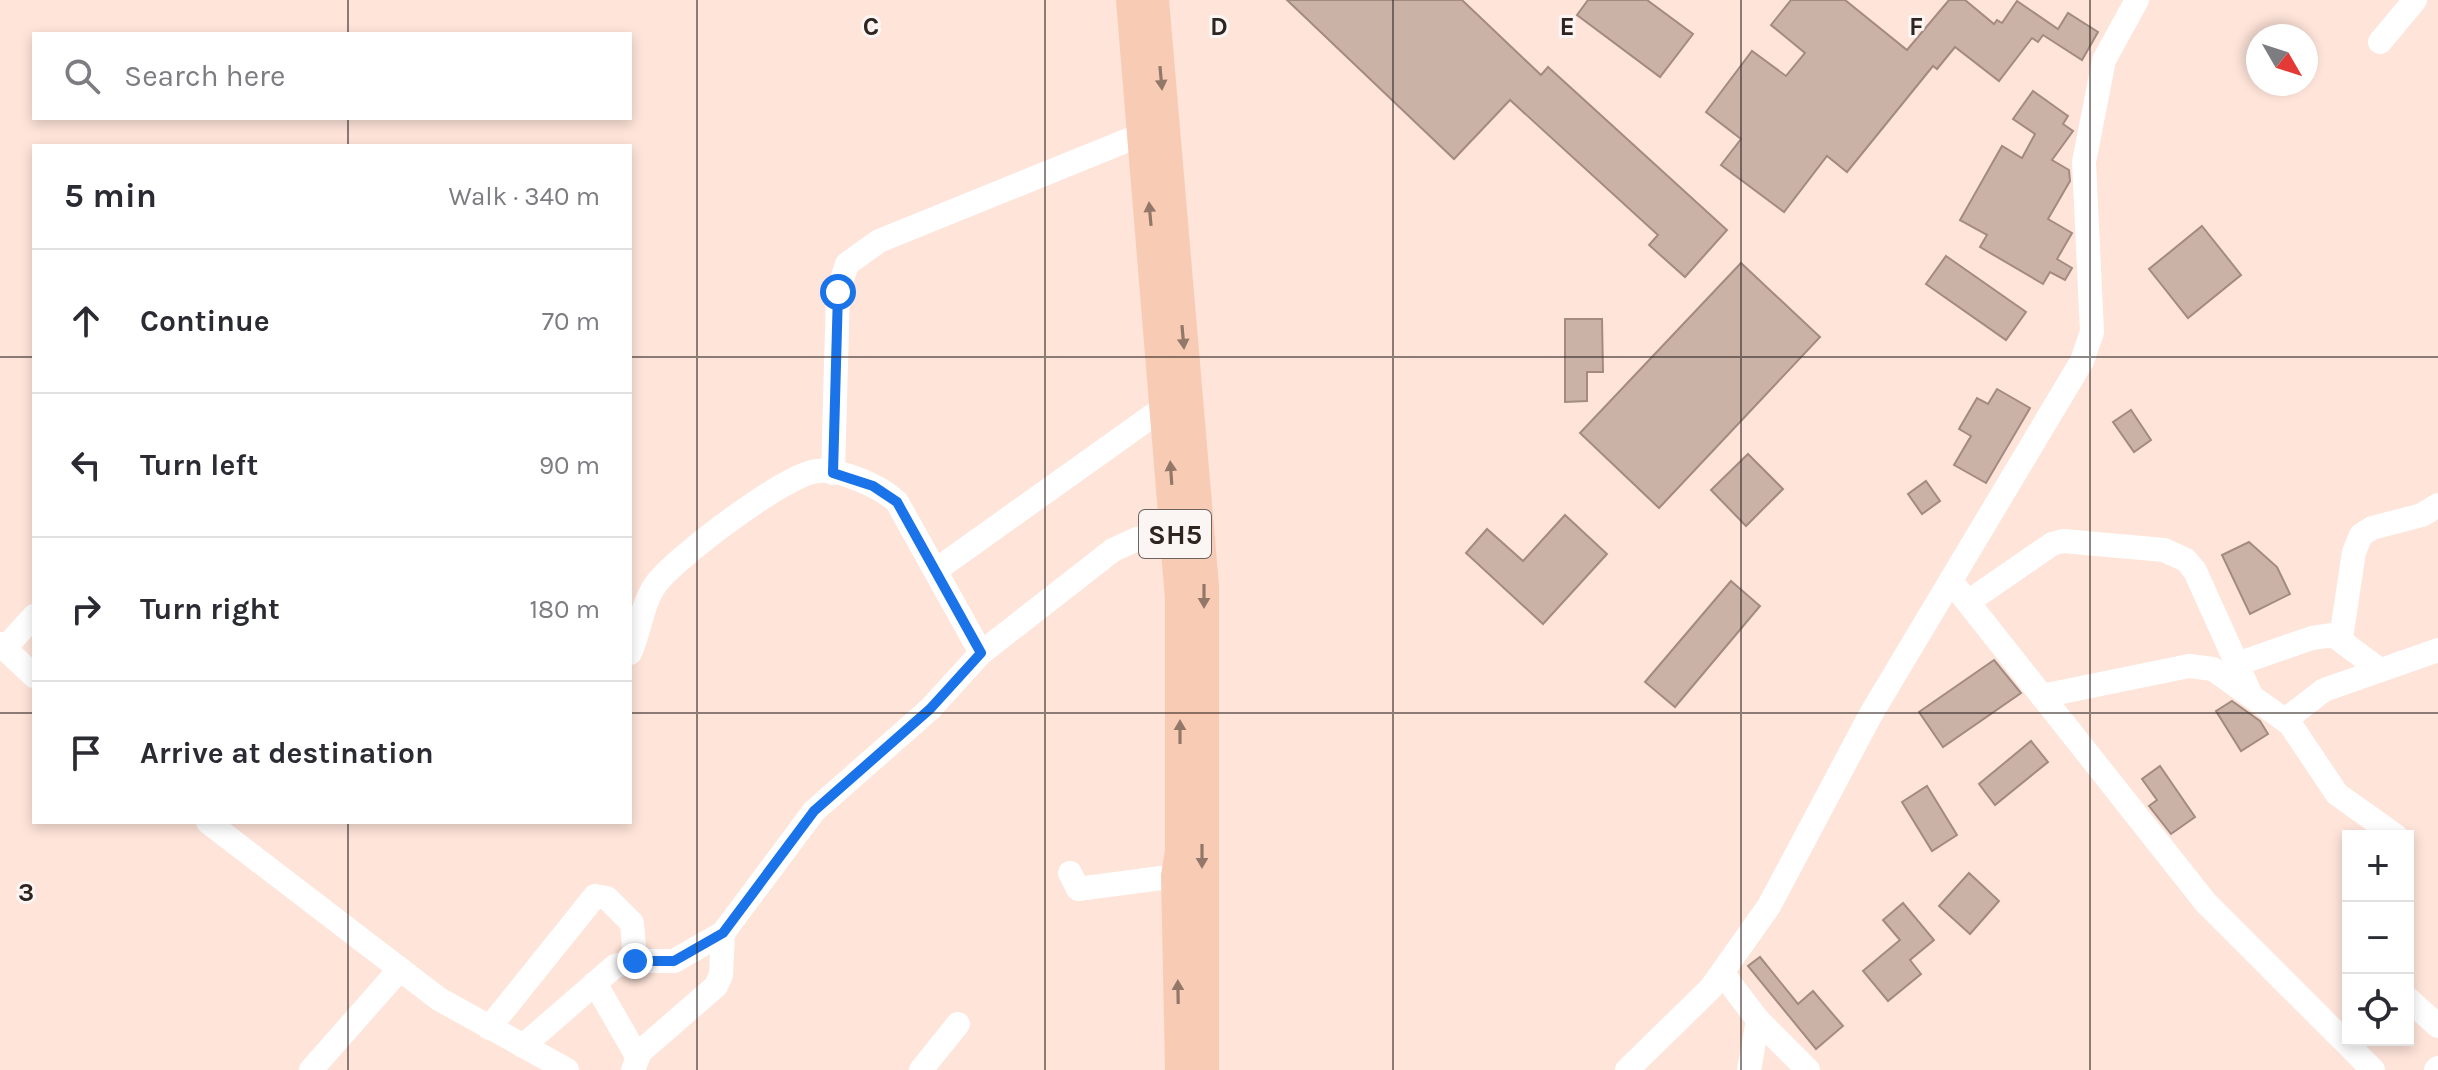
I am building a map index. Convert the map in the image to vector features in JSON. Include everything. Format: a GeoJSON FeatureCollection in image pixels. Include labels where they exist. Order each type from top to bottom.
{"type":"FeatureCollection","features":[{"type":"Feature","properties":{"kind":"main road","name":"SH5"},"geometry":{"type":"LineString","coordinates":[[1143,9],[1143,134],[1181,608],[1180,851],[1176,876],[1180,1070]]}},
{"type":"Feature","properties":{"kind":"main road","name":"SH5"},"geometry":{"type":"LineString","coordinates":[[1143,9],[1204,586],[1204,1070]]}},
{"type":"Feature","properties":{"kind":"street"},"geometry":{"type":"LineString","coordinates":[[1627,1070],[1723,974],[1769,906],[1871,714],[2088,347],[2091,315],[2084,162],[2104,60],[2137,0]]}},
{"type":"Feature","properties":{"kind":"street"},"geometry":{"type":"LineString","coordinates":[[2380,42],[2415,0]]}},
{"type":"Feature","properties":{"kind":"street"},"geometry":{"type":"LineString","coordinates":[[833,473],[838,292],[847,264],[879,241],[1143,134]]}},
{"type":"Feature","properties":{"kind":"street"},"geometry":{"type":"LineString","coordinates":[[936,570],[1166,406]]}},
{"type":"Feature","properties":{"kind":"street"},"geometry":{"type":"LineString","coordinates":[[632,647],[654,586],[695,547],[803,475],[814,471],[833,473],[873,486],[897,502],[981,653]]}},
{"type":"Feature","properties":{"kind":"street"},"geometry":{"type":"LineString","coordinates":[[2341,638],[2354,552],[2361,535],[2372,528],[2422,515],[2438,505]]}},
{"type":"Feature","properties":{"kind":"street"},"geometry":{"type":"LineString","coordinates":[[523,1046],[615,966],[635,961],[674,961],[723,933],[814,811],[930,709],[981,653],[1113,550],[1137,539],[1175,534]]}},
{"type":"Feature","properties":{"kind":"street"},"geometry":{"type":"LineString","coordinates":[[1968,602],[2052,544],[2063,541],[2164,550],[2177,554],[2195,571],[2251,695]]}},
{"type":"Feature","properties":{"kind":"street"},"geometry":{"type":"LineString","coordinates":[[1951,581],[2213,911],[2373,1070]]}},
{"type":"Feature","properties":{"kind":"street"},"geometry":{"type":"LineString","coordinates":[[32,618],[2,646],[32,674]]}},
{"type":"Feature","properties":{"kind":"street"},"geometry":{"type":"LineString","coordinates":[[2237,664],[2323,635],[2341,638],[2380,670]]}},
{"type":"Feature","properties":{"kind":"street"},"geometry":{"type":"LineString","coordinates":[[2285,720],[2318,693],[2438,650]]}},
{"type":"Feature","properties":{"kind":"street"},"geometry":{"type":"LineString","coordinates":[[2042,696],[2202,665],[2285,720],[2337,794],[2388,830]]}},
{"type":"Feature","properties":{"kind":"street"},"geometry":{"type":"LineString","coordinates":[[215,824],[439,999],[567,1070]]}},
{"type":"Feature","properties":{"kind":"street"},"geometry":{"type":"LineString","coordinates":[[1070,873],[1078,889],[1176,876]]}},
{"type":"Feature","properties":{"kind":"street"},"geometry":{"type":"LineString","coordinates":[[489,1028],[595,896],[607,898],[632,923],[635,961]]}},
{"type":"Feature","properties":{"kind":"street"},"geometry":{"type":"LineString","coordinates":[[595,983],[635,1063],[716,986],[721,975],[723,933]]}},
{"type":"Feature","properties":{"kind":"street"},"geometry":{"type":"LineString","coordinates":[[311,1070],[400,969]]}},
{"type":"Feature","properties":{"kind":"street"},"geometry":{"type":"LineString","coordinates":[[1723,974],[1758,1020],[1808,1070]]}},
{"type":"Feature","properties":{"kind":"street"},"geometry":{"type":"LineString","coordinates":[[2414,1004],[2438,1026]]}},
{"type":"Feature","properties":{"kind":"street"},"geometry":{"type":"LineString","coordinates":[[1749,1070],[1758,1020]]}},
{"type":"Feature","properties":{"kind":"street"},"geometry":{"type":"LineString","coordinates":[[921,1070],[958,1024]]}},
{"type":"Feature","properties":{"kind":"building"},"geometry":{"type":"Polygon","coordinates":[[[1287,0],[1462,0],[1541,75],[1548,67],[1727,230],[1685,277],[1649,245],[1658,235],[1510,100],[1454,159],[1287,0]]]}},
{"type":"Feature","properties":{"kind":"building"},"geometry":{"type":"Polygon","coordinates":[[[1588,0],[1647,0],[1693,34],[1660,77],[1577,15],[1588,0]]]}},
{"type":"Feature","properties":{"kind":"building"},"geometry":{"type":"Polygon","coordinates":[[[1791,0],[1845,0],[1907,50],[1949,0],[1965,0],[1994,24],[1997,20],[2002,23],[2017,1],[2058,29],[2068,13],[2098,32],[2082,60],[2043,35],[2038,42],[2032,38],[1999,81],[1955,47],[1937,69],[1933,66],[1847,172],[1827,156],[1784,212],[1721,165],[1741,139],[1706,112],[1752,51],[1786,76],[1805,53],[1771,25],[1791,0]]]}},
{"type":"Feature","properties":{"kind":"building"},"geometry":{"type":"Polygon","coordinates":[[[2033,91],[2068,116],[2063,124],[2073,131],[2052,160],[2069,170],[2070,181],[2048,219],[2072,233],[2057,259],[2072,268],[2065,280],[2050,272],[2043,284],[1980,247],[1987,235],[1960,220],[2002,146],[2022,158],[2035,134],[2013,119],[2033,91]]]}},
{"type":"Feature","properties":{"kind":"building"},"geometry":{"type":"Polygon","coordinates":[[[2202,226],[2241,275],[2188,318],[2149,269],[2202,226]]]}},
{"type":"Feature","properties":{"kind":"building"},"geometry":{"type":"Polygon","coordinates":[[[1946,256],[2026,312],[2006,340],[1926,284],[1946,256]]]}},
{"type":"Feature","properties":{"kind":"building"},"geometry":{"type":"Polygon","coordinates":[[[1741,263],[1820,337],[1659,508],[1580,433],[1741,263]]]}},
{"type":"Feature","properties":{"kind":"building"},"geometry":{"type":"Polygon","coordinates":[[[1565,319],[1602,319],[1603,372],[1587,372],[1587,401],[1565,402],[1565,319]]]}},
{"type":"Feature","properties":{"kind":"building"},"geometry":{"type":"Polygon","coordinates":[[[1997,389],[2030,408],[1986,483],[1954,465],[1971,436],[1959,429],[1977,398],[1988,404],[1997,389]]]}},
{"type":"Feature","properties":{"kind":"building"},"geometry":{"type":"Polygon","coordinates":[[[2131,410],[2151,440],[2134,452],[2113,422],[2131,410]]]}},
{"type":"Feature","properties":{"kind":"building"},"geometry":{"type":"Polygon","coordinates":[[[1748,454],[1783,489],[1746,526],[1711,490],[1748,454]]]}},
{"type":"Feature","properties":{"kind":"building"},"geometry":{"type":"Polygon","coordinates":[[[1926,481],[1940,501],[1922,514],[1908,494],[1926,481]]]}},
{"type":"Feature","properties":{"kind":"building"},"geometry":{"type":"Polygon","coordinates":[[[1565,515],[1607,554],[1543,624],[1466,553],[1487,529],[1523,561],[1565,515]]]}},
{"type":"Feature","properties":{"kind":"building"},"geometry":{"type":"Polygon","coordinates":[[[2249,542],[2277,567],[2290,594],[2250,614],[2222,555],[2249,542]]]}},
{"type":"Feature","properties":{"kind":"building"},"geometry":{"type":"Polygon","coordinates":[[[1731,581],[1760,606],[1675,707],[1645,682],[1731,581]]]}},
{"type":"Feature","properties":{"kind":"building"},"geometry":{"type":"Polygon","coordinates":[[[1994,660],[2021,693],[1943,747],[1919,712],[1994,660]]]}},
{"type":"Feature","properties":{"kind":"building"},"geometry":{"type":"Polygon","coordinates":[[[2232,701],[2260,721],[2268,734],[2241,751],[2216,711],[2232,701]]]}},
{"type":"Feature","properties":{"kind":"building"},"geometry":{"type":"Polygon","coordinates":[[[2031,741],[2048,762],[1995,805],[1979,784],[2031,741]]]}},
{"type":"Feature","properties":{"kind":"building"},"geometry":{"type":"Polygon","coordinates":[[[2160,766],[2195,817],[2171,834],[2149,806],[2157,800],[2142,779],[2160,766]]]}},
{"type":"Feature","properties":{"kind":"building"},"geometry":{"type":"Polygon","coordinates":[[[1927,786],[1957,835],[1932,851],[1902,802],[1927,786]]]}},
{"type":"Feature","properties":{"kind":"building"},"geometry":{"type":"Polygon","coordinates":[[[1969,873],[1999,901],[1970,934],[1939,906],[1969,873]]]}},
{"type":"Feature","properties":{"kind":"building"},"geometry":{"type":"Polygon","coordinates":[[[1903,903],[1934,940],[1910,960],[1921,974],[1888,1001],[1863,971],[1900,940],[1883,920],[1903,903]]]}},
{"type":"Feature","properties":{"kind":"building"},"geometry":{"type":"Polygon","coordinates":[[[1760,957],[1798,1004],[1813,991],[1843,1026],[1816,1049],[1748,966],[1760,957]]]}},
{"type":"Feature","properties":{"kind":"route"},"geometry":{"type":"LineString","coordinates":[[635,961],[674,961],[723,933],[814,811],[930,709],[981,653],[897,502],[873,486],[833,473],[838,292]]}}]}
